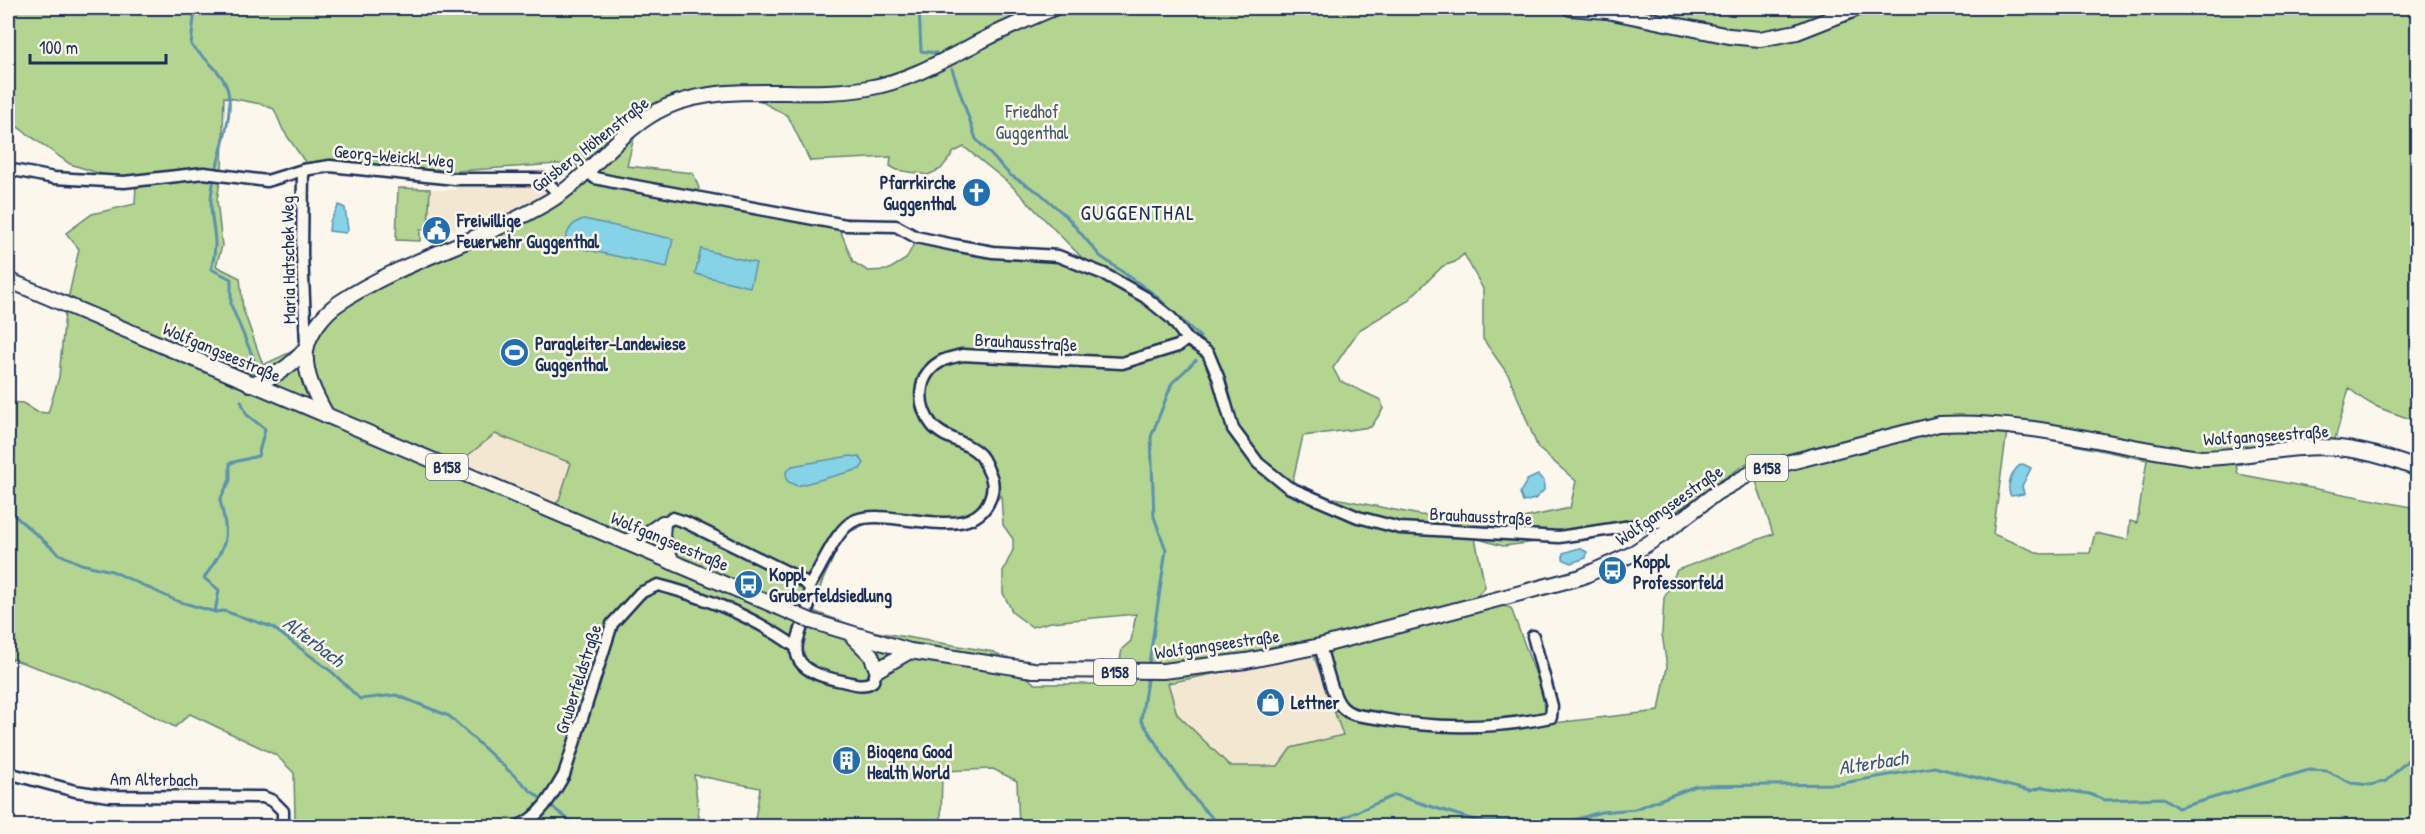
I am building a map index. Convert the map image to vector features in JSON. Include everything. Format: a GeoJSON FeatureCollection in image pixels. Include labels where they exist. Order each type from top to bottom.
{"type":"FeatureCollection","features":[{"type":"Feature","properties":{"kind":"main road","name":"Gaisberg Höhenstraße"},"geometry":{"type":"LineString","coordinates":[[306,349],[320,322],[339,303],[560,195],[645,118],[666,107],[713,95],[847,90],[889,83],[918,73],[1054,8]]}},
{"type":"Feature","properties":{"kind":"main road"},"geometry":{"type":"LineString","coordinates":[[1570,8],[1607,11],[1738,38],[1776,37],[1816,26],[1858,8]]}},
{"type":"Feature","properties":{"kind":"main road","name":"Wolfgangseestraße"},"geometry":{"type":"LineString","coordinates":[[8,280],[811,621],[910,651],[1033,670],[1133,672],[1217,665],[1320,646],[1581,577],[1630,555],[1716,493],[1755,471],[1939,424],[1969,423],[2006,426],[2200,458],[2227,458],[2301,447],[2343,448],[2390,458],[2418,469]]}},
{"type":"Feature","properties":{"kind":"main road"},"geometry":{"type":"LineString","coordinates":[[250,384],[268,380],[284,370],[306,349]]}},
{"type":"Feature","properties":{"kind":"main road"},"geometry":{"type":"LineString","coordinates":[[306,349],[309,378],[327,416]]}},
{"type":"Feature","properties":{"kind":"main road"},"geometry":{"type":"LineString","coordinates":[[624,542],[644,536],[663,523]]}},
{"type":"Feature","properties":{"kind":"main road"},"geometry":{"type":"LineString","coordinates":[[663,523],[662,537],[672,561]]}},
{"type":"Feature","properties":{"kind":"main road"},"geometry":{"type":"LineString","coordinates":[[851,635],[871,655],[877,670],[910,651]]}},
{"type":"Feature","properties":{"kind":"street","name":"Georg-Weickl-Weg"},"geometry":{"type":"LineString","coordinates":[[8,169],[54,178],[124,182],[215,174],[267,182],[303,170],[346,167],[455,179],[544,179],[560,195]]}},
{"type":"Feature","properties":{"kind":"street","name":"Maria Hatschek Weg"},"geometry":{"type":"LineString","coordinates":[[303,170],[302,254],[306,349]]}},
{"type":"Feature","properties":{"kind":"street","name":"Brauhausstraße"},"geometry":{"type":"LineString","coordinates":[[588,172],[595,178],[604,180],[846,225],[897,226],[916,237],[993,252],[1058,256],[1104,274],[1145,297],[1171,318],[1187,339],[1208,353],[1233,429],[1258,463],[1287,487],[1358,517],[1400,528],[1559,537],[1684,518]]}},
{"type":"Feature","properties":{"kind":"street","name":"Brauhausstraße"},"geometry":{"type":"LineString","coordinates":[[809,586],[821,569],[841,531],[854,520],[868,517],[895,518],[950,524],[964,522],[986,505],[992,492],[993,478],[980,454],[933,427],[920,402],[924,378],[939,362],[962,355],[1122,363],[1178,346],[1187,339]]}},
{"type":"Feature","properties":{"kind":"street"},"geometry":{"type":"LineString","coordinates":[[663,523],[674,518],[686,522],[797,577],[809,586],[808,605],[796,646]]}},
{"type":"Feature","properties":{"kind":"street","name":"Gruberfeldstraße"},"geometry":{"type":"LineString","coordinates":[[518,826],[530,823],[555,791],[564,775],[612,624],[640,593],[658,585],[694,594],[772,632],[796,646],[805,666],[827,678],[869,684],[877,670]]}},
{"type":"Feature","properties":{"kind":"street"},"geometry":{"type":"LineString","coordinates":[[1320,646],[1340,706],[1349,713],[1409,724],[1465,726],[1522,723],[1551,717],[1552,706],[1533,636]]}},
{"type":"Feature","properties":{"kind":"street","name":"Am Alterbach"},"geometry":{"type":"LineString","coordinates":[[8,773],[75,791],[109,795],[263,797],[273,801],[283,811],[283,826]]}},
{"type":"Feature","properties":{"kind":"shaded area"},"geometry":{"type":"Polygon","coordinates":[[[456,183],[534,183],[542,184],[549,191],[546,196],[486,226],[481,217],[453,230],[452,228],[448,231],[420,230],[420,241],[396,240],[398,188],[455,190],[456,183]]]}},
{"type":"Feature","properties":{"kind":"shaded area"},"geometry":{"type":"Polygon","coordinates":[[[495,434],[571,463],[559,500],[544,516],[489,493],[462,459],[495,434]]]}},
{"type":"Feature","properties":{"kind":"shaded area"},"geometry":{"type":"Polygon","coordinates":[[[1313,654],[1344,736],[1291,748],[1279,766],[1230,766],[1177,714],[1168,683],[1313,654]]]}},
{"type":"Feature","properties":{"kind":"green space","name":"Friedhof Guggenthal"},"geometry":{"type":"Polygon","coordinates":[[[8,8],[2417,8],[2418,402],[2413,420],[2372,404],[2349,388],[2331,454],[2282,456],[2236,465],[2238,474],[2417,508],[2417,826],[1019,826],[1017,781],[993,769],[942,771],[941,823],[945,826],[754,826],[760,788],[694,775],[700,826],[288,826],[288,820],[295,819],[294,773],[276,755],[190,714],[175,727],[104,691],[9,658],[8,662],[8,402],[23,403],[37,412],[48,413],[59,377],[65,313],[79,249],[66,233],[92,214],[135,204],[136,185],[70,164],[8,120],[8,8]],[[742,91],[639,117],[627,166],[693,173],[699,188],[695,198],[839,227],[853,262],[868,271],[888,270],[906,259],[916,240],[1089,265],[1010,184],[964,147],[954,152],[941,169],[928,175],[897,170],[890,166],[891,157],[810,161],[788,116],[742,91]],[[224,97],[222,170],[217,200],[222,246],[216,266],[240,278],[243,309],[263,365],[291,352],[336,301],[545,196],[583,170],[574,164],[444,172],[437,169],[432,178],[307,165],[283,130],[274,109],[261,104],[224,97]],[[1464,254],[1455,262],[1443,266],[1406,302],[1359,330],[1333,368],[1340,381],[1381,400],[1383,409],[1371,427],[1303,436],[1291,488],[1318,500],[1335,498],[1420,515],[1504,522],[1570,508],[1576,481],[1538,448],[1509,376],[1483,339],[1483,289],[1464,254]],[[2007,431],[1993,534],[2041,554],[2090,553],[2095,533],[2128,540],[2130,521],[2137,523],[2147,460],[2007,431]],[[495,434],[462,460],[489,493],[544,516],[559,500],[571,463],[495,434]],[[1747,463],[1659,523],[1582,541],[1580,537],[1503,546],[1475,538],[1485,587],[1475,598],[1511,608],[1554,723],[1659,711],[1667,667],[1662,634],[1664,598],[1677,570],[1773,534],[1754,475],[1747,463]],[[1001,495],[979,521],[944,529],[869,522],[844,535],[822,582],[813,611],[865,630],[994,652],[1035,684],[1116,684],[1122,649],[1131,641],[1136,614],[1051,622],[1032,627],[1013,613],[1003,593],[1003,571],[1013,550],[1013,539],[1003,525],[1001,495]],[[1313,654],[1168,683],[1177,714],[1230,766],[1278,766],[1291,748],[1343,735],[1313,654]]]}},
{"type":"Feature","properties":{"kind":"green space"},"geometry":{"type":"Polygon","coordinates":[[[398,188],[430,189],[428,230],[420,230],[420,241],[396,240],[398,188]]]}},
{"type":"Feature","properties":{"kind":"water"},"geometry":{"type":"Polygon","coordinates":[[[339,205],[345,208],[348,230],[346,233],[329,231],[330,221],[339,205]]]}},
{"type":"Feature","properties":{"kind":"water"},"geometry":{"type":"Polygon","coordinates":[[[584,219],[673,239],[667,267],[564,245],[570,229],[584,219]]]}},
{"type":"Feature","properties":{"kind":"water"},"geometry":{"type":"Polygon","coordinates":[[[701,249],[756,263],[750,287],[695,274],[701,249]]]}},
{"type":"Feature","properties":{"kind":"water"},"geometry":{"type":"Polygon","coordinates":[[[850,456],[859,457],[864,463],[860,469],[797,486],[787,481],[786,472],[792,466],[850,456]]]}},
{"type":"Feature","properties":{"kind":"water"},"geometry":{"type":"Polygon","coordinates":[[[2023,464],[2031,468],[2022,486],[2024,494],[2011,496],[2009,488],[2011,478],[2016,469],[2023,464]]]}},
{"type":"Feature","properties":{"kind":"water"},"geometry":{"type":"Polygon","coordinates":[[[1538,475],[1544,481],[1544,490],[1535,499],[1523,502],[1520,493],[1527,480],[1538,475]]]}},
{"type":"Feature","properties":{"kind":"water"},"geometry":{"type":"Polygon","coordinates":[[[1579,548],[1587,552],[1586,558],[1571,563],[1563,559],[1563,553],[1579,548]]]}},
{"type":"Feature","properties":{"kind":"waterway"},"geometry":{"type":"LineString","coordinates":[[195,8],[191,45],[219,73],[229,95],[227,124],[212,188],[211,211],[215,249],[211,269],[231,279],[231,305],[255,362]]}},
{"type":"Feature","properties":{"kind":"waterway"},"geometry":{"type":"LineString","coordinates":[[919,8],[921,51],[936,53]]}},
{"type":"Feature","properties":{"kind":"waterway"},"geometry":{"type":"LineString","coordinates":[[952,69],[976,139],[1010,175],[1040,193],[1067,217],[1100,256],[1154,294],[1200,337]]}},
{"type":"Feature","properties":{"kind":"waterway"},"geometry":{"type":"LineString","coordinates":[[1149,663],[1166,550],[1154,517],[1151,437],[1172,383],[1196,360]]}},
{"type":"Feature","properties":{"kind":"waterway"},"geometry":{"type":"LineString","coordinates":[[215,612],[219,590],[204,578],[218,557],[224,542],[225,525],[220,500],[230,480],[230,463],[258,456],[265,429],[247,415],[241,401]]}},
{"type":"Feature","properties":{"kind":"waterway","name":"Alterbach"},"geometry":{"type":"LineString","coordinates":[[8,510],[59,554],[81,564],[112,571],[177,601],[215,612],[224,611],[272,627],[332,672],[360,699],[396,695],[449,716],[531,791],[577,826]]}},
{"type":"Feature","properties":{"kind":"waterway"},"geometry":{"type":"LineString","coordinates":[[1147,680],[1141,720],[1188,790],[1222,826]]}},
{"type":"Feature","properties":{"kind":"waterway","name":"Alterbach"},"geometry":{"type":"LineString","coordinates":[[1324,826],[1395,795],[1477,821],[1574,820],[1601,812],[1635,809],[1696,786],[1838,784],[1934,767],[2030,791],[2043,787],[2090,794],[2104,800],[2163,798],[2178,808],[2309,770],[2327,771],[2351,783],[2370,785],[2386,781],[2410,758],[2418,758]]}},
{"type":"Feature","properties":{"kind":"place","name":"Pfarrkirche Guggenthal"},"geometry":{"type":"Point","coordinates":[977,192]}},
{"type":"Feature","properties":{"kind":"place","name":"Freiwillige Feuerwehr Guggenthal"},"geometry":{"type":"Point","coordinates":[436,230]}},
{"type":"Feature","properties":{"kind":"place","name":"Paragleiter-Landewiese Guggenthal"},"geometry":{"type":"Point","coordinates":[514,353]}},
{"type":"Feature","properties":{"kind":"place","name":"Koppl Professorfeld"},"geometry":{"type":"Point","coordinates":[1612,571]}},
{"type":"Feature","properties":{"kind":"place","name":"Koppl Gruberfeldsiedlung"},"geometry":{"type":"Point","coordinates":[748,584]}},
{"type":"Feature","properties":{"kind":"place","name":"Lettner"},"geometry":{"type":"Point","coordinates":[1270,702]}},
{"type":"Feature","properties":{"kind":"place","name":"Biogena Good Health World"},"geometry":{"type":"Point","coordinates":[846,761]}},
{"type":"Feature","properties":{"kind":"district","name":"GUGGENTHAL"},"geometry":{"type":"Point","coordinates":[1138,212]}}]}
